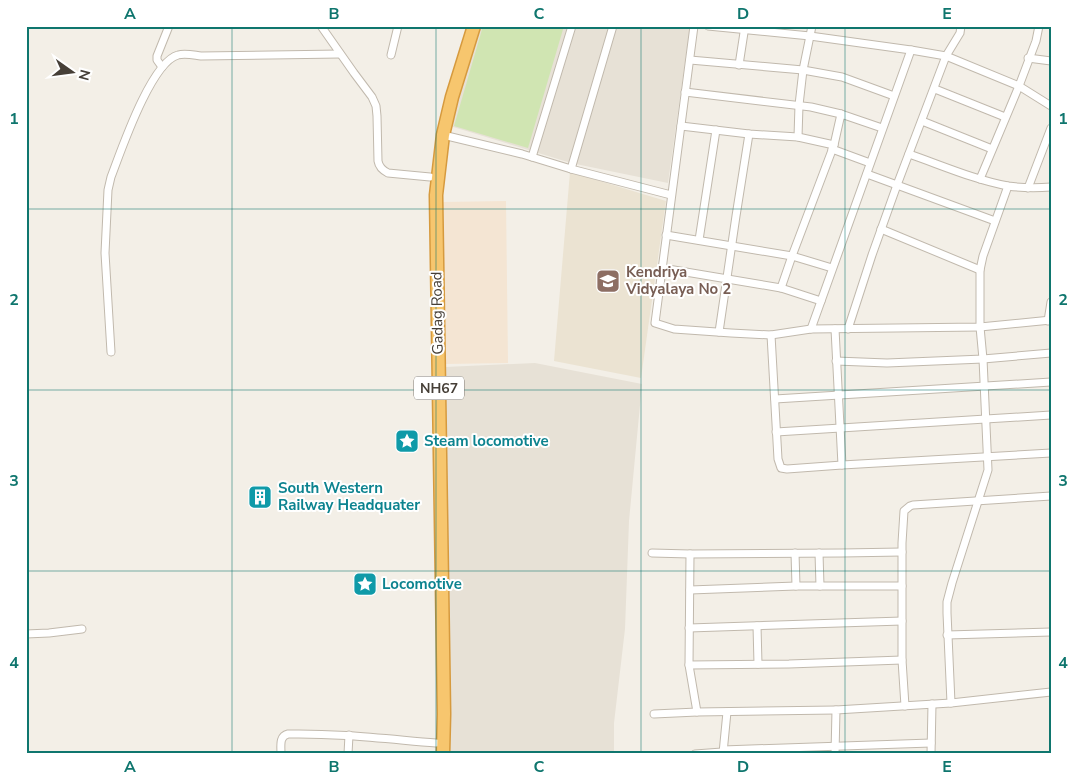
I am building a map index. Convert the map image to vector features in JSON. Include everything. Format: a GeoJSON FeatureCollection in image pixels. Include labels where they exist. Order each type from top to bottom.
{"type":"FeatureCollection","features":[{"type":"Feature","properties":{"kind":"highway","name":"Gadag Road"},"geometry":{"type":"LineString","coordinates":[[439,750],[428,206],[436,134],[445,95],[466,26]]}},
{"type":"Feature","properties":{"kind":"highway","name":"Gadag Road"},"geometry":{"type":"LineString","coordinates":[[439,750],[444,694],[437,178],[443,135],[452,97],[474,26]]}},
{"type":"Feature","properties":{"kind":"street"},"geometry":{"type":"LineString","coordinates":[[162,67],[157,60],[157,56],[169,26]]}},
{"type":"Feature","properties":{"kind":"street"},"geometry":{"type":"LineString","coordinates":[[321,26],[372,97],[376,106],[379,166],[388,173],[430,177]]}},
{"type":"Feature","properties":{"kind":"street"},"geometry":{"type":"LineString","coordinates":[[391,55],[398,26]]}},
{"type":"Feature","properties":{"kind":"street"},"geometry":{"type":"LineString","coordinates":[[532,157],[572,26]]}},
{"type":"Feature","properties":{"kind":"street"},"geometry":{"type":"LineString","coordinates":[[571,169],[613,26]]}},
{"type":"Feature","properties":{"kind":"street"},"geometry":{"type":"LineString","coordinates":[[694,26],[655,323],[674,329],[771,335],[811,329],[980,327],[1049,321],[1051,302]]}},
{"type":"Feature","properties":{"kind":"street"},"geometry":{"type":"LineString","coordinates":[[708,26],[745,28],[810,36],[946,56],[1019,86],[1051,106]]}},
{"type":"Feature","properties":{"kind":"street"},"geometry":{"type":"LineString","coordinates":[[798,137],[803,70],[812,26]]}},
{"type":"Feature","properties":{"kind":"street"},"geometry":{"type":"LineString","coordinates":[[848,329],[897,185],[946,56],[960,33],[961,26]]}},
{"type":"Feature","properties":{"kind":"street"},"geometry":{"type":"LineString","coordinates":[[980,179],[1019,86],[1036,40],[1039,26]]}},
{"type":"Feature","properties":{"kind":"street"},"geometry":{"type":"LineString","coordinates":[[739,65],[745,28]]}},
{"type":"Feature","properties":{"kind":"street"},"geometry":{"type":"LineString","coordinates":[[811,329],[911,50]]}},
{"type":"Feature","properties":{"kind":"street"},"geometry":{"type":"LineString","coordinates":[[111,352],[105,253],[108,190],[111,177],[144,96],[162,67],[172,57],[179,54],[201,56],[340,54]]}},
{"type":"Feature","properties":{"kind":"street"},"geometry":{"type":"LineString","coordinates":[[1028,58],[1051,61]]}},
{"type":"Feature","properties":{"kind":"street"},"geometry":{"type":"LineString","coordinates":[[690,60],[803,70],[842,77],[894,96]]}},
{"type":"Feature","properties":{"kind":"street"},"geometry":{"type":"LineString","coordinates":[[934,89],[1005,118]]}},
{"type":"Feature","properties":{"kind":"street"},"geometry":{"type":"LineString","coordinates":[[685,92],[799,105],[841,114],[882,128]]}},
{"type":"Feature","properties":{"kind":"street"},"geometry":{"type":"LineString","coordinates":[[781,288],[833,147],[841,114]]}},
{"type":"Feature","properties":{"kind":"street"},"geometry":{"type":"LineString","coordinates":[[922,121],[992,149]]}},
{"type":"Feature","properties":{"kind":"street"},"geometry":{"type":"LineString","coordinates":[[681,126],[749,134],[798,137],[833,147],[870,163]]}},
{"type":"Feature","properties":{"kind":"street"},"geometry":{"type":"LineString","coordinates":[[1028,188],[1051,128]]}},
{"type":"Feature","properties":{"kind":"street"},"geometry":{"type":"LineString","coordinates":[[699,240],[716,130]]}},
{"type":"Feature","properties":{"kind":"street"},"geometry":{"type":"LineString","coordinates":[[719,332],[749,134]]}},
{"type":"Feature","properties":{"kind":"street"},"geometry":{"type":"LineString","coordinates":[[443,135],[671,195]]}},
{"type":"Feature","properties":{"kind":"street"},"geometry":{"type":"LineString","coordinates":[[909,154],[980,179],[1008,186],[1028,188],[1051,187]]}},
{"type":"Feature","properties":{"kind":"street"},"geometry":{"type":"LineString","coordinates":[[867,174],[995,221]]}},
{"type":"Feature","properties":{"kind":"street"},"geometry":{"type":"LineString","coordinates":[[950,703],[947,602],[988,470],[984,359],[980,327],[980,270],[983,256],[1008,186]]}},
{"type":"Feature","properties":{"kind":"street"},"geometry":{"type":"LineString","coordinates":[[881,230],[980,270]]}},
{"type":"Feature","properties":{"kind":"street"},"geometry":{"type":"LineString","coordinates":[[666,235],[792,256],[832,268]]}},
{"type":"Feature","properties":{"kind":"street"},"geometry":{"type":"LineString","coordinates":[[662,268],[781,288],[821,302]]}},
{"type":"Feature","properties":{"kind":"street"},"geometry":{"type":"LineString","coordinates":[[835,329],[842,465]]}},
{"type":"Feature","properties":{"kind":"street"},"geometry":{"type":"LineString","coordinates":[[771,335],[778,459],[781,468],[787,470],[1051,453]]}},
{"type":"Feature","properties":{"kind":"street"},"geometry":{"type":"LineString","coordinates":[[836,360],[887,363],[984,359],[1051,353]]}},
{"type":"Feature","properties":{"kind":"street"},"geometry":{"type":"LineString","coordinates":[[775,399],[1051,382]]}},
{"type":"Feature","properties":{"kind":"street"},"geometry":{"type":"LineString","coordinates":[[776,432],[1051,415]]}},
{"type":"Feature","properties":{"kind":"street"},"geometry":{"type":"LineString","coordinates":[[905,706],[902,660],[904,511],[910,506],[1051,496]]}},
{"type":"Feature","properties":{"kind":"street"},"geometry":{"type":"LineString","coordinates":[[652,553],[902,552]]}},
{"type":"Feature","properties":{"kind":"street"},"geometry":{"type":"LineString","coordinates":[[795,553],[796,586]]}},
{"type":"Feature","properties":{"kind":"street"},"geometry":{"type":"LineString","coordinates":[[819,553],[820,586]]}},
{"type":"Feature","properties":{"kind":"street"},"geometry":{"type":"LineString","coordinates":[[690,554],[689,665],[697,712]]}},
{"type":"Feature","properties":{"kind":"street"},"geometry":{"type":"LineString","coordinates":[[690,590],[796,586],[902,586]]}},
{"type":"Feature","properties":{"kind":"street"},"geometry":{"type":"LineString","coordinates":[[689,628],[902,621]]}},
{"type":"Feature","properties":{"kind":"street"},"geometry":{"type":"LineString","coordinates":[[758,626],[758,664]]}},
{"type":"Feature","properties":{"kind":"street"},"geometry":{"type":"LineString","coordinates":[[26,634],[82,629]]}},
{"type":"Feature","properties":{"kind":"street"},"geometry":{"type":"LineString","coordinates":[[947,635],[1051,632]]}},
{"type":"Feature","properties":{"kind":"street"},"geometry":{"type":"LineString","coordinates":[[689,665],[902,660]]}},
{"type":"Feature","properties":{"kind":"street"},"geometry":{"type":"LineString","coordinates":[[654,714],[836,710],[950,703],[1051,692]]}},
{"type":"Feature","properties":{"kind":"street"},"geometry":{"type":"LineString","coordinates":[[931,754],[932,704]]}},
{"type":"Feature","properties":{"kind":"street"},"geometry":{"type":"LineString","coordinates":[[835,750],[836,710]]}},
{"type":"Feature","properties":{"kind":"street"},"geometry":{"type":"LineString","coordinates":[[723,752],[727,712]]}},
{"type":"Feature","properties":{"kind":"street"},"geometry":{"type":"LineString","coordinates":[[280,754],[282,738],[285,734],[349,735],[439,750]]}},
{"type":"Feature","properties":{"kind":"street"},"geometry":{"type":"LineString","coordinates":[[348,754],[349,735]]}},
{"type":"Feature","properties":{"kind":"street"},"geometry":{"type":"LineString","coordinates":[[695,754],[835,750],[932,743]]}},
{"type":"Feature","properties":{"kind":"shaded area"},"geometry":{"type":"Polygon","coordinates":[[[480,26],[690,26],[668,183],[571,163],[450,126],[480,26]]]}},
{"type":"Feature","properties":{"kind":"shaded area","name":"Kendriya Vidyalaya No 2"},"geometry":{"type":"Polygon","coordinates":[[[570,172],[666,201],[641,378],[554,361],[570,172]]]}},
{"type":"Feature","properties":{"kind":"shaded area"},"geometry":{"type":"Polygon","coordinates":[[[506,201],[508,363],[445,364],[443,202],[506,201]]]}},
{"type":"Feature","properties":{"kind":"shaded area"},"geometry":{"type":"Polygon","coordinates":[[[535,363],[642,384],[629,521],[625,629],[614,723],[614,754],[450,754],[445,367],[535,363]]]}},
{"type":"Feature","properties":{"kind":"green space"},"geometry":{"type":"Polygon","coordinates":[[[483,26],[564,26],[528,148],[454,126],[483,26]]]}},
{"type":"Feature","properties":{"kind":"place","name":"Kendriya Vidyalaya No 2"},"geometry":{"type":"Point","coordinates":[608,281]}},
{"type":"Feature","properties":{"kind":"place","name":"Steam locomotive"},"geometry":{"type":"Point","coordinates":[407,441]}},
{"type":"Feature","properties":{"kind":"place","name":"South Western Railway Headquater"},"geometry":{"type":"Point","coordinates":[260,497]}},
{"type":"Feature","properties":{"kind":"place","name":"Locomotive"},"geometry":{"type":"Point","coordinates":[365,584]}}]}
